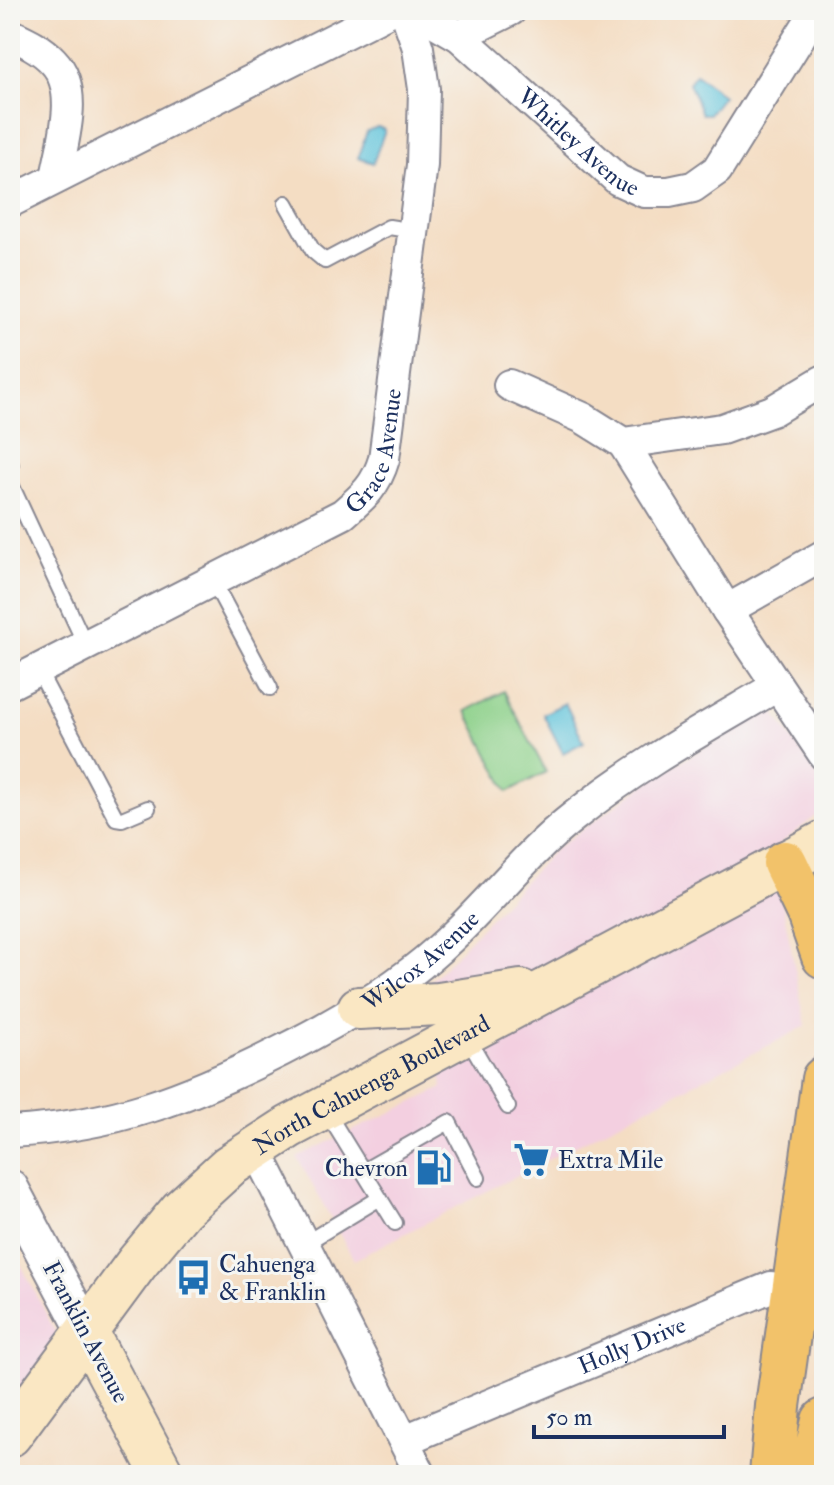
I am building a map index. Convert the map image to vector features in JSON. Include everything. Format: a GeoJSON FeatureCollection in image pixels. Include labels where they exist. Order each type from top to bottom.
{"type":"FeatureCollection","features":[{"type":"Feature","properties":{"kind":"highway"},"geometry":{"type":"LineString","coordinates":[[785,863],[809,913],[824,956]]}},
{"type":"Feature","properties":{"kind":"highway"},"geometry":{"type":"LineString","coordinates":[[772,1475],[778,1406],[824,1079]]}},
{"type":"Feature","properties":{"kind":"highway"},"geometry":{"type":"LineString","coordinates":[[811,1475],[824,1422]]}},
{"type":"Feature","properties":{"kind":"main road","name":"North Cahuenga Boulevard"},"geometry":{"type":"LineString","coordinates":[[10,1435],[137,1263],[181,1210],[229,1166],[324,1109],[824,842]]}},
{"type":"Feature","properties":{"kind":"main road"},"geometry":{"type":"LineString","coordinates":[[359,1008],[439,1004],[561,983]]}},
{"type":"Feature","properties":{"kind":"main road","name":"Franklin Avenue"},"geometry":{"type":"LineString","coordinates":[[87,1333],[163,1475]]}},
{"type":"Feature","properties":{"kind":"street"},"geometry":{"type":"LineString","coordinates":[[10,202],[391,10]]}},
{"type":"Feature","properties":{"kind":"street","name":"Grace Avenue"},"geometry":{"type":"LineString","coordinates":[[10,684],[343,514],[367,494],[378,479],[384,459],[422,165],[424,89],[418,48],[405,10]]}},
{"type":"Feature","properties":{"kind":"street","name":"Whitley Avenue"},"geometry":{"type":"LineString","coordinates":[[414,10],[459,36],[618,180],[644,192],[669,192],[693,187],[717,170],[806,27],[824,11]]}},
{"type":"Feature","properties":{"kind":"street"},"geometry":{"type":"LineString","coordinates":[[459,36],[511,10]]}},
{"type":"Feature","properties":{"kind":"street"},"geometry":{"type":"LineString","coordinates":[[10,34],[38,48],[55,63],[65,82],[68,107],[56,178]]}},
{"type":"Feature","properties":{"kind":"street"},"geometry":{"type":"LineString","coordinates":[[623,443],[722,429],[772,411],[822,381]]}},
{"type":"Feature","properties":{"kind":"street"},"geometry":{"type":"LineString","coordinates":[[509,385],[583,418],[623,443],[727,610],[824,755]]}},
{"type":"Feature","properties":{"kind":"street"},"geometry":{"type":"LineString","coordinates":[[727,610],[824,555]]}},
{"type":"Feature","properties":{"kind":"street","name":"Wilcox Avenue"},"geometry":{"type":"LineString","coordinates":[[10,1132],[91,1123],[154,1108],[220,1082],[321,1031],[417,968],[526,858],[574,816],[653,760],[777,686]]}},
{"type":"Feature","properties":{"kind":"street"},"geometry":{"type":"LineString","coordinates":[[255,1148],[421,1475]]}},
{"type":"Feature","properties":{"kind":"street","name":"Franklin Avenue"},"geometry":{"type":"LineString","coordinates":[[10,1188],[87,1333]]}},
{"type":"Feature","properties":{"kind":"street","name":"Holly Drive"},"geometry":{"type":"LineString","coordinates":[[405,1440],[771,1287]]}},
{"type":"Feature","properties":{"kind":"lane"},"geometry":{"type":"LineString","coordinates":[[286,203],[313,251],[325,261],[389,227],[414,231]]}},
{"type":"Feature","properties":{"kind":"lane"},"geometry":{"type":"LineString","coordinates":[[11,465],[10,480],[86,646]]}},
{"type":"Feature","properties":{"kind":"lane"},"geometry":{"type":"LineString","coordinates":[[213,581],[270,688]]}},
{"type":"Feature","properties":{"kind":"lane"},"geometry":{"type":"LineString","coordinates":[[38,670],[116,818],[122,819],[148,808]]}},
{"type":"Feature","properties":{"kind":"lane"},"geometry":{"type":"LineString","coordinates":[[466,1034],[508,1107]]}},
{"type":"Feature","properties":{"kind":"lane"},"geometry":{"type":"LineString","coordinates":[[324,1109],[395,1223]]}},
{"type":"Feature","properties":{"kind":"lane"},"geometry":{"type":"LineString","coordinates":[[363,1171],[449,1122],[478,1178]]}},
{"type":"Feature","properties":{"kind":"lane"},"geometry":{"type":"LineString","coordinates":[[304,1244],[380,1198]]}},
{"type":"Feature","properties":{"kind":"shaded area"},"geometry":{"type":"Polygon","coordinates":[[[772,709],[824,786],[824,810],[772,850],[806,1026],[354,1260],[297,1157],[443,1088],[429,983],[554,850],[661,773],[772,709]]]}},
{"type":"Feature","properties":{"kind":"shaded area"},"geometry":{"type":"Polygon","coordinates":[[[10,1243],[59,1339],[10,1451],[10,1243]]]}},
{"type":"Feature","properties":{"kind":"green space"},"geometry":{"type":"Polygon","coordinates":[[[504,691],[546,772],[508,792],[466,711],[504,691]]]}},
{"type":"Feature","properties":{"kind":"water"},"geometry":{"type":"Polygon","coordinates":[[[696,74],[723,96],[709,114],[702,114],[689,83],[696,74]]]}},
{"type":"Feature","properties":{"kind":"water"},"geometry":{"type":"Polygon","coordinates":[[[378,127],[385,130],[373,163],[358,158],[367,131],[378,127]]]}},
{"type":"Feature","properties":{"kind":"water"},"geometry":{"type":"Polygon","coordinates":[[[565,703],[584,742],[563,753],[543,714],[565,703]]]}},
{"type":"Feature","properties":{"kind":"place","name":"Extra Mile"},"geometry":{"type":"Point","coordinates":[532,1160]}},
{"type":"Feature","properties":{"kind":"place","name":"Chevron"},"geometry":{"type":"Point","coordinates":[434,1168]}},
{"type":"Feature","properties":{"kind":"place","name":"Cahuenga & Franklin"},"geometry":{"type":"Point","coordinates":[193,1278]}}]}
